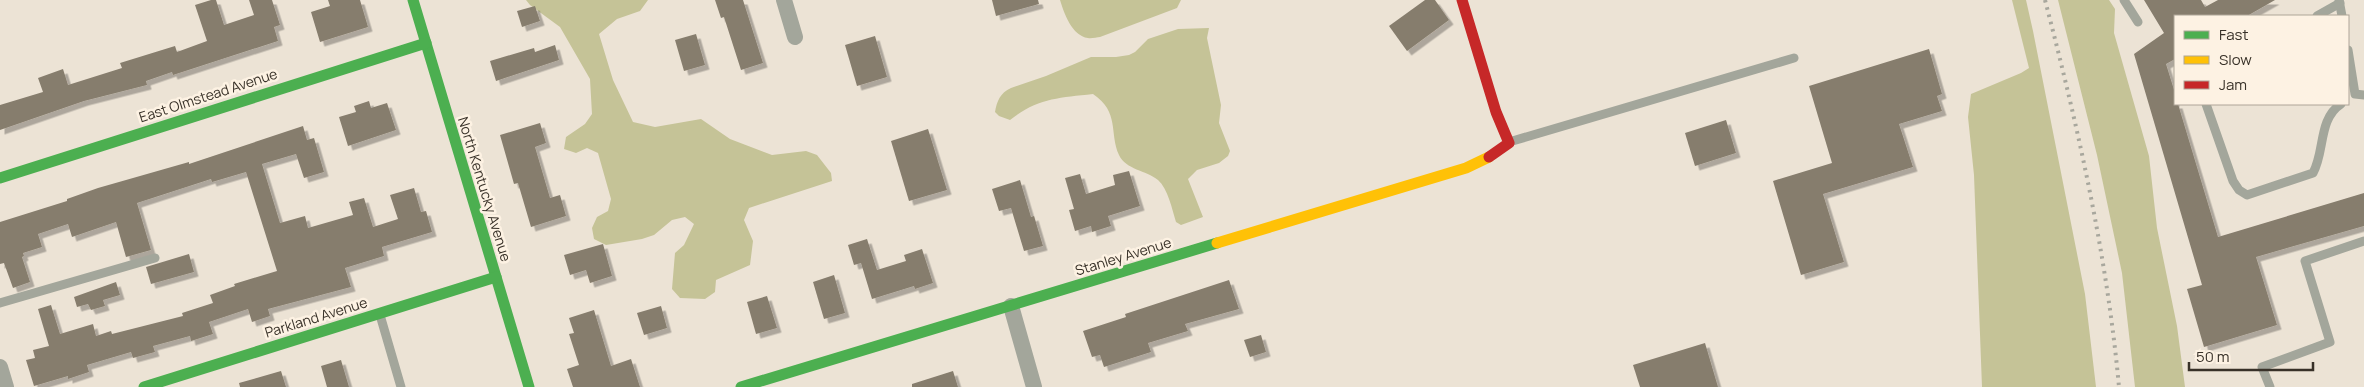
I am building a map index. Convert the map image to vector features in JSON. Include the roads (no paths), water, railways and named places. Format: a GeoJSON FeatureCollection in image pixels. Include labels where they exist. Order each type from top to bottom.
{"type":"FeatureCollection","features":[{"type":"Feature","properties":{"kind":"street","name":"North Kentucky Avenue"},"geometry":{"type":"LineString","coordinates":[[413,0],[529,387]]}},
{"type":"Feature","properties":{"kind":"street"},"geometry":{"type":"LineString","coordinates":[[784,0],[795,37]]}},
{"type":"Feature","properties":{"kind":"street"},"geometry":{"type":"LineString","coordinates":[[1462,0],[1496,112],[1509,143]]}},
{"type":"Feature","properties":{"kind":"street","name":"East Olmstead Avenue"},"geometry":{"type":"LineString","coordinates":[[0,178],[426,43]]}},
{"type":"Feature","properties":{"kind":"street","name":"Stanley Avenue"},"geometry":{"type":"LineString","coordinates":[[741,387],[1466,168],[1492,156],[1509,143]]}},
{"type":"Feature","properties":{"kind":"street","name":"Parkland Avenue"},"geometry":{"type":"LineString","coordinates":[[144,387],[496,277]]}},
{"type":"Feature","properties":{"kind":"street"},"geometry":{"type":"LineString","coordinates":[[1012,306],[1034,387]]}},
{"type":"Feature","properties":{"kind":"street"},"geometry":{"type":"LineString","coordinates":[[0,367],[6,387]]}},
{"type":"Feature","properties":{"kind":"lane"},"geometry":{"type":"LineString","coordinates":[[2124,0],[2138,22]]}},
{"type":"Feature","properties":{"kind":"lane"},"geometry":{"type":"LineString","coordinates":[[2319,15],[2340,2],[2342,15]]}},
{"type":"Feature","properties":{"kind":"lane"},"geometry":{"type":"LineString","coordinates":[[2349,56],[2356,96]]}},
{"type":"Feature","properties":{"kind":"lane"},"geometry":{"type":"LineString","coordinates":[[1509,143],[1794,58]]}},
{"type":"Feature","properties":{"kind":"lane"},"geometry":{"type":"LineString","coordinates":[[2206,105],[2233,181],[2239,190],[2247,195],[2313,173],[2318,165],[2324,131],[2329,117],[2340,105]]}},
{"type":"Feature","properties":{"kind":"lane"},"geometry":{"type":"LineString","coordinates":[[2270,387],[2262,367],[2330,342],[2305,261],[2364,241]]}},
{"type":"Feature","properties":{"kind":"lane"},"geometry":{"type":"LineString","coordinates":[[0,303],[154,258]]}},
{"type":"Feature","properties":{"kind":"lane"},"geometry":{"type":"LineString","coordinates":[[379,313],[402,387]]}},
{"type":"Feature","properties":{"kind":"railway"},"geometry":{"type":"LineString","coordinates":[[2045,0],[2090,192],[2107,289],[2119,387]]}}]}
